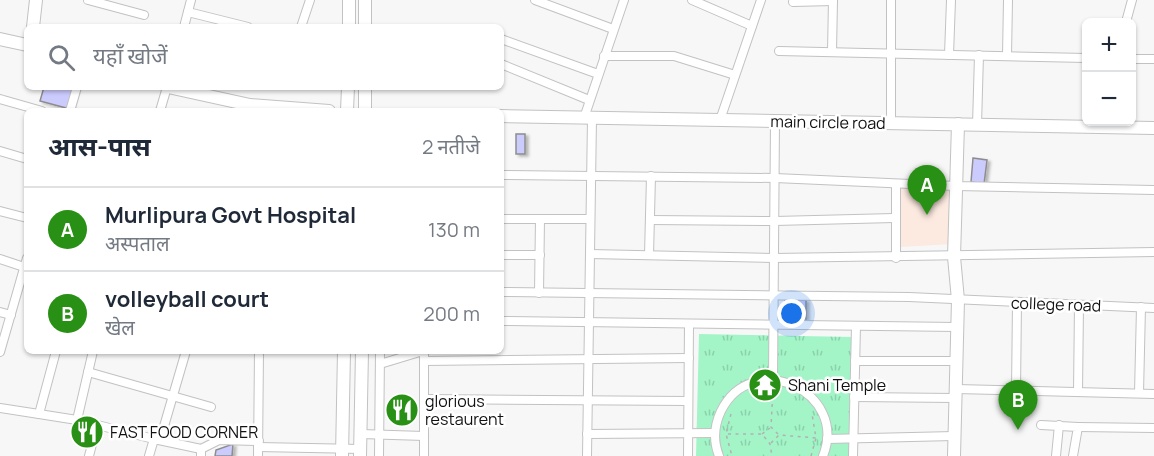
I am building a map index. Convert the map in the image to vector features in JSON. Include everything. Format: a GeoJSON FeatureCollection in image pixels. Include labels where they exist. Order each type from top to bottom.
{"type":"FeatureCollection","features":[{"type":"Feature","properties":{"kind":"street"},"geometry":{"type":"LineString","coordinates":[[33,24],[36,0]]}},
{"type":"Feature","properties":{"kind":"street"},"geometry":{"type":"LineString","coordinates":[[88,0],[144,15]]}},
{"type":"Feature","properties":{"kind":"street"},"geometry":{"type":"LineString","coordinates":[[185,24],[191,0]]}},
{"type":"Feature","properties":{"kind":"street"},"geometry":{"type":"LineString","coordinates":[[302,24],[310,0]]}},
{"type":"Feature","properties":{"kind":"street"},"geometry":{"type":"LineString","coordinates":[[365,0],[365,24]]}},
{"type":"Feature","properties":{"kind":"street"},"geometry":{"type":"LineString","coordinates":[[535,0],[614,29]]}},
{"type":"Feature","properties":{"kind":"street"},"geometry":{"type":"LineString","coordinates":[[587,456],[591,176],[589,99],[624,0]]}},
{"type":"Feature","properties":{"kind":"street"},"geometry":{"type":"LineString","coordinates":[[692,0],[752,26]]}},
{"type":"Feature","properties":{"kind":"street"},"geometry":{"type":"LineString","coordinates":[[720,120],[761,0]]}},
{"type":"Feature","properties":{"kind":"street"},"geometry":{"type":"LineString","coordinates":[[793,2],[833,0],[832,52]]}},
{"type":"Feature","properties":{"kind":"street"},"geometry":{"type":"LineString","coordinates":[[891,0],[891,123]]}},
{"type":"Feature","properties":{"kind":"street"},"geometry":{"type":"LineString","coordinates":[[949,55],[951,0]]}},
{"type":"Feature","properties":{"kind":"street"},"geometry":{"type":"LineString","coordinates":[[1007,56],[1008,0]]}},
{"type":"Feature","properties":{"kind":"street"},"geometry":{"type":"LineString","coordinates":[[1127,18],[1132,0]]}},
{"type":"Feature","properties":{"kind":"street"},"geometry":{"type":"LineString","coordinates":[[348,1],[349,24]]}},
{"type":"Feature","properties":{"kind":"street"},"geometry":{"type":"LineString","coordinates":[[188,12],[236,24]]}},
{"type":"Feature","properties":{"kind":"street"},"geometry":{"type":"LineString","coordinates":[[0,39],[24,44]]}},
{"type":"Feature","properties":{"kind":"street"},"geometry":{"type":"LineString","coordinates":[[504,40],[598,74]]}},
{"type":"Feature","properties":{"kind":"street"},"geometry":{"type":"LineString","coordinates":[[779,51],[1082,58]]}},
{"type":"Feature","properties":{"kind":"street"},"geometry":{"type":"LineString","coordinates":[[977,124],[978,55]]}},
{"type":"Feature","properties":{"kind":"street"},"geometry":{"type":"LineString","coordinates":[[604,56],[674,56],[735,75]]}},
{"type":"Feature","properties":{"kind":"street"},"geometry":{"type":"LineString","coordinates":[[1136,59],[1154,59]]}},
{"type":"Feature","properties":{"kind":"street"},"geometry":{"type":"LineString","coordinates":[[504,65],[589,99]]}},
{"type":"Feature","properties":{"kind":"street"},"geometry":{"type":"LineString","coordinates":[[71,108],[76,90]]}},
{"type":"Feature","properties":{"kind":"street"},"geometry":{"type":"LineString","coordinates":[[161,108],[166,90]]}},
{"type":"Feature","properties":{"kind":"street"},"geometry":{"type":"LineString","coordinates":[[181,90],[250,105],[290,108]]}},
{"type":"Feature","properties":{"kind":"street"},"geometry":{"type":"LineString","coordinates":[[347,108],[348,90]]}},
{"type":"Feature","properties":{"kind":"street"},"geometry":{"type":"LineString","coordinates":[[365,90],[365,108]]}},
{"type":"Feature","properties":{"kind":"street"},"geometry":{"type":"LineString","coordinates":[[0,99],[32,108]]}},
{"type":"Feature","properties":{"kind":"street","name":"main circle road"},"geometry":{"type":"LineString","coordinates":[[504,116],[1082,124]]}},
{"type":"Feature","properties":{"kind":"street"},"geometry":{"type":"LineString","coordinates":[[773,380],[775,121]]}},
{"type":"Feature","properties":{"kind":"street"},"geometry":{"type":"LineString","coordinates":[[954,456],[958,300],[954,257],[958,124]]}},
{"type":"Feature","properties":{"kind":"street","name":"main circle road"},"geometry":{"type":"LineString","coordinates":[[1132,126],[1154,128]]}},
{"type":"Feature","properties":{"kind":"street"},"geometry":{"type":"LineString","coordinates":[[0,151],[24,158]]}},
{"type":"Feature","properties":{"kind":"street"},"geometry":{"type":"LineString","coordinates":[[504,175],[775,178],[956,186],[1154,190]]}},
{"type":"Feature","properties":{"kind":"street"},"geometry":{"type":"LineString","coordinates":[[649,255],[651,176]]}},
{"type":"Feature","properties":{"kind":"street"},"geometry":{"type":"LineString","coordinates":[[896,184],[894,218],[896,258]]}},
{"type":"Feature","properties":{"kind":"street"},"geometry":{"type":"LineString","coordinates":[[0,211],[24,217]]}},
{"type":"Feature","properties":{"kind":"street"},"geometry":{"type":"LineString","coordinates":[[650,220],[775,221],[894,218]]}},
{"type":"Feature","properties":{"kind":"street"},"geometry":{"type":"LineString","coordinates":[[504,219],[590,219]]}},
{"type":"Feature","properties":{"kind":"street"},"geometry":{"type":"LineString","coordinates":[[539,292],[540,219]]}},
{"type":"Feature","properties":{"kind":"street"},"geometry":{"type":"LineString","coordinates":[[590,254],[896,258],[1154,252]]}},
{"type":"Feature","properties":{"kind":"street"},"geometry":{"type":"LineString","coordinates":[[504,255],[540,255]]}},
{"type":"Feature","properties":{"kind":"street"},"geometry":{"type":"LineString","coordinates":[[0,259],[24,262]]}},
{"type":"Feature","properties":{"kind":"street"},"geometry":{"type":"LineString","coordinates":[[0,352],[10,315],[23,290]]}},
{"type":"Feature","properties":{"kind":"street","name":"college road"},"geometry":{"type":"LineString","coordinates":[[504,292],[774,295],[1154,308]]}},
{"type":"Feature","properties":{"kind":"street"},"geometry":{"type":"LineString","coordinates":[[1016,391],[1017,303]]}},
{"type":"Feature","properties":{"kind":"street"},"geometry":{"type":"LineString","coordinates":[[1078,392],[1079,305]]}},
{"type":"Feature","properties":{"kind":"street"},"geometry":{"type":"LineString","coordinates":[[1139,393],[1141,307]]}},
{"type":"Feature","properties":{"kind":"street"},"geometry":{"type":"LineString","coordinates":[[0,312],[10,315]]}},
{"type":"Feature","properties":{"kind":"street"},"geometry":{"type":"LineString","coordinates":[[504,321],[957,327]]}},
{"type":"Feature","properties":{"kind":"street"},"geometry":{"type":"LineString","coordinates":[[688,456],[689,324]]}},
{"type":"Feature","properties":{"kind":"street"},"geometry":{"type":"LineString","coordinates":[[854,456],[856,326]]}},
{"type":"Feature","properties":{"kind":"street"},"geometry":{"type":"LineString","coordinates":[[39,414],[55,354]]}},
{"type":"Feature","properties":{"kind":"street"},"geometry":{"type":"LineString","coordinates":[[76,420],[92,354]]}},
{"type":"Feature","properties":{"kind":"street"},"geometry":{"type":"LineString","coordinates":[[149,456],[173,396],[185,354]]}},
{"type":"Feature","properties":{"kind":"street"},"geometry":{"type":"LineString","coordinates":[[258,448],[259,354]]}},
{"type":"Feature","properties":{"kind":"street"},"geometry":{"type":"LineString","coordinates":[[342,452],[344,354]]}},
{"type":"Feature","properties":{"kind":"street"},"geometry":{"type":"LineString","coordinates":[[0,408],[76,420],[157,439],[201,453],[219,440],[258,448],[361,452],[362,354]]}},
{"type":"Feature","properties":{"kind":"street"},"geometry":{"type":"LineString","coordinates":[[379,456],[380,354]]}},
{"type":"Feature","properties":{"kind":"street"},"geometry":{"type":"LineString","coordinates":[[380,364],[413,354]]}},
{"type":"Feature","properties":{"kind":"street"},"geometry":{"type":"LineString","coordinates":[[423,354],[424,456]]}},
{"type":"Feature","properties":{"kind":"street"},"geometry":{"type":"LineString","coordinates":[[424,361],[689,358]]}},
{"type":"Feature","properties":{"kind":"street"},"geometry":{"type":"LineString","coordinates":[[855,361],[956,361]]}},
{"type":"Feature","properties":{"kind":"street"},"geometry":{"type":"LineString","coordinates":[[88,372],[212,407]]}},
{"type":"Feature","properties":{"kind":"street"},"geometry":{"type":"LineString","coordinates":[[719,456],[715,433],[717,419],[733,394],[752,383],[773,380],[798,386],[817,403],[826,426],[827,439],[823,456]]}},
{"type":"Feature","properties":{"kind":"street"},"geometry":{"type":"LineString","coordinates":[[854,397],[1016,391],[1154,394]]}},
{"type":"Feature","properties":{"kind":"street"},"geometry":{"type":"LineString","coordinates":[[424,399],[688,401]]}},
{"type":"Feature","properties":{"kind":"street"},"geometry":{"type":"LineString","coordinates":[[89,456],[97,425]]}},
{"type":"Feature","properties":{"kind":"street"},"geometry":{"type":"LineString","coordinates":[[1041,425],[1154,428]]}},
{"type":"Feature","properties":{"kind":"street"},"geometry":{"type":"LineString","coordinates":[[1056,456],[1059,425]]}},
{"type":"Feature","properties":{"kind":"street"},"geometry":{"type":"LineString","coordinates":[[1073,456],[1078,427]]}},
{"type":"Feature","properties":{"kind":"street"},"geometry":{"type":"LineString","coordinates":[[587,434],[715,433]]}},
{"type":"Feature","properties":{"kind":"street"},"geometry":{"type":"LineString","coordinates":[[361,434],[424,436]]}},
{"type":"Feature","properties":{"kind":"street"},"geometry":{"type":"LineString","coordinates":[[827,439],[954,436]]}},
{"type":"Feature","properties":{"kind":"path"},"geometry":{"type":"LineString","coordinates":[[779,389],[773,388],[771,427],[779,435],[816,438]]}},
{"type":"Feature","properties":{"kind":"path"},"geometry":{"type":"LineString","coordinates":[[809,409],[816,426],[816,438],[811,456]]}},
{"type":"Feature","properties":{"kind":"path"},"geometry":{"type":"LineString","coordinates":[[731,413],[726,434],[732,456]]}},
{"type":"Feature","properties":{"kind":"path"},"geometry":{"type":"LineString","coordinates":[[726,434],[762,434],[771,427]]}},
{"type":"Feature","properties":{"kind":"path"},"geometry":{"type":"LineString","coordinates":[[762,434],[770,444],[772,456]]}},
{"type":"Feature","properties":{"kind":"path"},"geometry":{"type":"LineString","coordinates":[[770,444],[779,435]]}},
{"type":"Feature","properties":{"kind":"shaded area"},"geometry":{"type":"Polygon","coordinates":[[[897,185],[956,186],[953,244],[900,247],[897,185]]]}},
{"type":"Feature","properties":{"kind":"green space"},"geometry":{"type":"Polygon","coordinates":[[[699,334],[852,337],[849,456],[696,456],[699,334]]]}},
{"type":"Feature","properties":{"kind":"building"},"geometry":{"type":"Polygon","coordinates":[[[43,90],[75,90],[70,108],[40,101],[43,90]]]}},
{"type":"Feature","properties":{"kind":"building"},"geometry":{"type":"Polygon","coordinates":[[[516,134],[525,134],[525,154],[516,154],[516,134]]]}},
{"type":"Feature","properties":{"kind":"building"},"geometry":{"type":"Polygon","coordinates":[[[973,158],[987,160],[984,184],[971,182],[973,158]]]}},
{"type":"Feature","properties":{"kind":"building"},"geometry":{"type":"Polygon","coordinates":[[[785,299],[806,300],[806,319],[784,318],[785,299]]]}},
{"type":"Feature","properties":{"kind":"building"},"geometry":{"type":"Polygon","coordinates":[[[233,444],[232,456],[215,456],[216,450],[233,444]]]}},
{"type":"Feature","properties":{"kind":"place","name":"Murlipura Govt Hospital"},"geometry":{"type":"Point","coordinates":[927,215]}},
{"type":"Feature","properties":{"kind":"place","name":"Shani Temple"},"geometry":{"type":"Point","coordinates":[765,385]}},
{"type":"Feature","properties":{"kind":"place","name":"glorious restaurent"},"geometry":{"type":"Point","coordinates":[402,410]}},
{"type":"Feature","properties":{"kind":"place","name":"volleyball court"},"geometry":{"type":"Point","coordinates":[1018,430]}},
{"type":"Feature","properties":{"kind":"place","name":"FAST FOOD CORNER"},"geometry":{"type":"Point","coordinates":[87,432]}}]}
